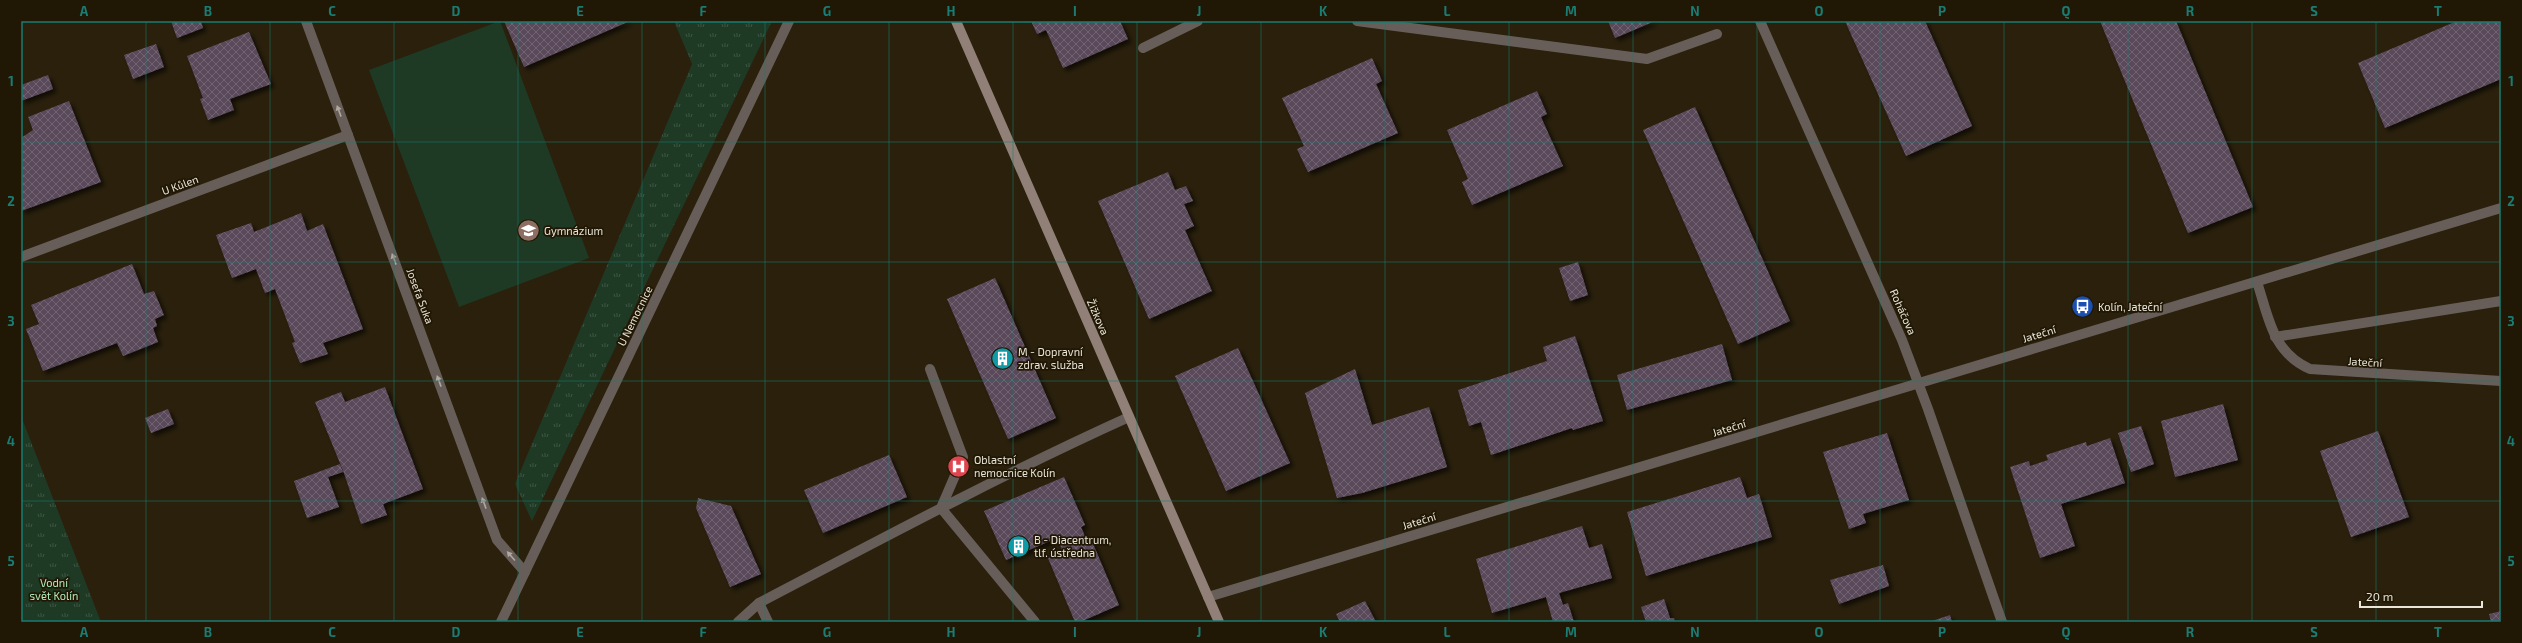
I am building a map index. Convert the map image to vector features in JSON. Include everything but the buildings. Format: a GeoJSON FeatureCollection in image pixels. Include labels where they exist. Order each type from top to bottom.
{"type":"FeatureCollection","features":[{"type":"Feature","properties":{"kind":"street","name":"Josefa Suka"},"geometry":{"type":"LineString","coordinates":[[306,21],[497,540],[525,572]]}},
{"type":"Feature","properties":{"kind":"street","name":"U Nemocnice"},"geometry":{"type":"LineString","coordinates":[[501,622],[790,21]]}},
{"type":"Feature","properties":{"kind":"street","name":"Žižkova"},"geometry":{"type":"LineString","coordinates":[[956,21],[1219,622]]}},
{"type":"Feature","properties":{"kind":"street"},"geometry":{"type":"LineString","coordinates":[[1143,48],[1198,21]]}},
{"type":"Feature","properties":{"kind":"street"},"geometry":{"type":"LineString","coordinates":[[1357,21],[1647,59],[1717,34]]}},
{"type":"Feature","properties":{"kind":"street","name":"Roháčova"},"geometry":{"type":"LineString","coordinates":[[1760,21],[1902,340],[1919,383],[2002,622]]}},
{"type":"Feature","properties":{"kind":"street","name":"U Kůlen"},"geometry":{"type":"LineString","coordinates":[[21,257],[348,135]]}},
{"type":"Feature","properties":{"kind":"street","name":"Jateční"},"geometry":{"type":"LineString","coordinates":[[1208,597],[2501,208]]}},
{"type":"Feature","properties":{"kind":"street","name":"Jateční"},"geometry":{"type":"LineString","coordinates":[[2257,282],[2275,337],[2289,357],[2310,369],[2501,381]]}},
{"type":"Feature","properties":{"kind":"street"},"geometry":{"type":"LineString","coordinates":[[2275,337],[2501,301]]}},
{"type":"Feature","properties":{"kind":"street"},"geometry":{"type":"LineString","coordinates":[[930,369],[963,457],[941,508]]}},
{"type":"Feature","properties":{"kind":"street"},"geometry":{"type":"LineString","coordinates":[[738,622],[759,603],[941,508],[1072,442],[1129,417]]}},
{"type":"Feature","properties":{"kind":"street"},"geometry":{"type":"LineString","coordinates":[[941,508],[1035,622]]}},
{"type":"Feature","properties":{"kind":"street"},"geometry":{"type":"LineString","coordinates":[[759,603],[768,622]]}},
{"type":"Feature","properties":{"kind":"green space"},"geometry":{"type":"Polygon","coordinates":[[[500,21],[589,258],[459,307],[369,70],[500,21]]]}},
{"type":"Feature","properties":{"kind":"green space"},"geometry":{"type":"Polygon","coordinates":[[[674,21],[772,21],[532,521],[515,484],[692,64],[674,21]]]}},
{"type":"Feature","properties":{"kind":"green space","name":"Vodní svět Kolín"},"geometry":{"type":"Polygon","coordinates":[[[21,416],[101,622],[21,622],[21,416]]]}},
{"type":"Feature","properties":{"kind":"place","name":"Gymnázium"},"geometry":{"type":"Point","coordinates":[528,231]}},
{"type":"Feature","properties":{"kind":"place","name":"Kolín, Jateční"},"geometry":{"type":"Point","coordinates":[2083,307]}},
{"type":"Feature","properties":{"kind":"place","name":"M - Dopravní zdrav. služba"},"geometry":{"type":"Point","coordinates":[1002,358]}},
{"type":"Feature","properties":{"kind":"place","name":"Oblastní nemocnice Kolín"},"geometry":{"type":"Point","coordinates":[959,466]}},
{"type":"Feature","properties":{"kind":"place","name":"B - Diacentrum, tlf. ústředna"},"geometry":{"type":"Point","coordinates":[1019,546]}}]}
